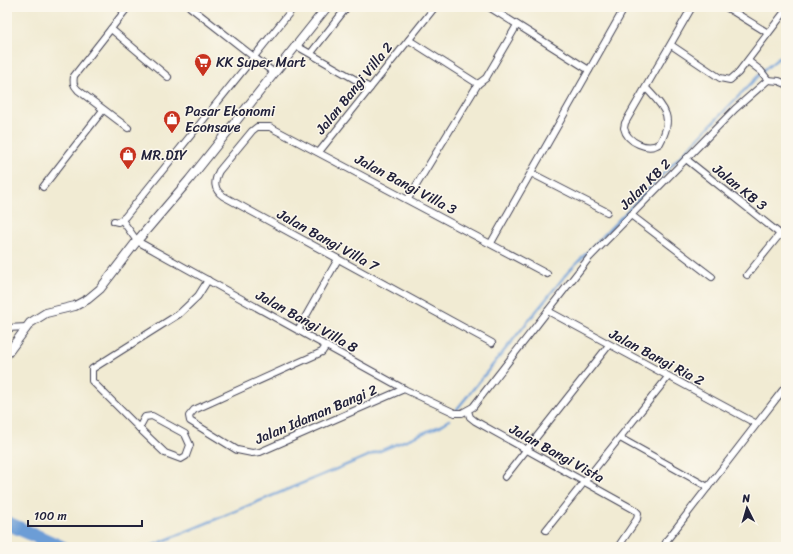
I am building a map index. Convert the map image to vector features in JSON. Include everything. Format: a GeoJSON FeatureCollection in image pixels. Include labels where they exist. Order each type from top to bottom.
{"type":"FeatureCollection","features":[{"type":"Feature","properties":{"kind":"street"},"geometry":{"type":"LineString","coordinates":[[128,7],[74,76],[73,84],[78,90],[128,128]]}},
{"type":"Feature","properties":{"kind":"street"},"geometry":{"type":"LineString","coordinates":[[190,7],[273,72]]}},
{"type":"Feature","properties":{"kind":"street"},"geometry":{"type":"LineString","coordinates":[[114,221],[122,220],[294,7]]}},
{"type":"Feature","properties":{"kind":"street"},"geometry":{"type":"LineString","coordinates":[[7,354],[30,323],[46,313],[75,306],[88,299],[109,279],[137,241],[189,180],[273,72],[327,7]]}},
{"type":"Feature","properties":{"kind":"street"},"geometry":{"type":"LineString","coordinates":[[311,53],[347,7]]}},
{"type":"Feature","properties":{"kind":"street","name":"Jalan Bangi Villa 2"},"geometry":{"type":"LineString","coordinates":[[319,152],[435,7]]}},
{"type":"Feature","properties":{"kind":"street"},"geometry":{"type":"LineString","coordinates":[[646,88],[664,107],[668,119],[667,127],[660,143],[650,148],[643,147],[627,135],[624,128],[646,88],[692,7]]}},
{"type":"Feature","properties":{"kind":"street"},"geometry":{"type":"LineString","coordinates":[[726,7],[768,32]]}},
{"type":"Feature","properties":{"kind":"street"},"geometry":{"type":"LineString","coordinates":[[491,8],[589,70]]}},
{"type":"Feature","properties":{"kind":"street"},"geometry":{"type":"LineString","coordinates":[[490,243],[589,70],[622,8]]}},
{"type":"Feature","properties":{"kind":"street"},"geometry":{"type":"LineString","coordinates":[[671,45],[720,78],[730,80],[748,61],[768,32],[786,10]]}},
{"type":"Feature","properties":{"kind":"street"},"geometry":{"type":"LineString","coordinates":[[408,199],[478,84],[486,78],[517,25]]}},
{"type":"Feature","properties":{"kind":"street"},"geometry":{"type":"LineString","coordinates":[[111,29],[168,77]]}},
{"type":"Feature","properties":{"kind":"street"},"geometry":{"type":"LineString","coordinates":[[408,40],[478,84]]}},
{"type":"Feature","properties":{"kind":"street"},"geometry":{"type":"LineString","coordinates":[[295,45],[370,88]]}},
{"type":"Feature","properties":{"kind":"street"},"geometry":{"type":"LineString","coordinates":[[748,61],[763,73],[768,80],[779,81],[786,84]]}},
{"type":"Feature","properties":{"kind":"street","name":"Jalan KB 2"},"geometry":{"type":"LineString","coordinates":[[468,411],[473,407],[589,258],[735,109],[768,80]]}},
{"type":"Feature","properties":{"kind":"street"},"geometry":{"type":"LineString","coordinates":[[43,187],[103,110]]}},
{"type":"Feature","properties":{"kind":"street","name":"Jalan Bangi Villa 3"},"geometry":{"type":"LineString","coordinates":[[252,131],[257,127],[270,127],[547,274]]}},
{"type":"Feature","properties":{"kind":"street","name":"Jalan Bangi Villa 7"},"geometry":{"type":"LineString","coordinates":[[252,131],[219,171],[215,179],[215,186],[218,192],[492,343]]}},
{"type":"Feature","properties":{"kind":"street","name":"Jalan KB 3"},"geometry":{"type":"LineString","coordinates":[[686,159],[786,238]]}},
{"type":"Feature","properties":{"kind":"street"},"geometry":{"type":"LineString","coordinates":[[530,173],[607,212]]}},
{"type":"Feature","properties":{"kind":"street"},"geometry":{"type":"LineString","coordinates":[[631,215],[712,277]]}},
{"type":"Feature","properties":{"kind":"street"},"geometry":{"type":"LineString","coordinates":[[122,220],[137,241]]}},
{"type":"Feature","properties":{"kind":"street"},"geometry":{"type":"LineString","coordinates":[[747,275],[780,234]]}},
{"type":"Feature","properties":{"kind":"street","name":"Jalan Bangi Villa 8"},"geometry":{"type":"LineString","coordinates":[[137,241],[404,389],[449,411],[462,413],[468,411]]}},
{"type":"Feature","properties":{"kind":"street"},"geometry":{"type":"LineString","coordinates":[[298,330],[338,259]]}},
{"type":"Feature","properties":{"kind":"street"},"geometry":{"type":"LineString","coordinates":[[139,428],[145,417],[152,416],[185,434],[190,445],[186,456],[181,459],[165,454],[139,428],[92,381],[92,369],[179,314],[198,296],[208,280]]}},
{"type":"Feature","properties":{"kind":"street","name":"Jalan Bangi Ria 2"},"geometry":{"type":"LineString","coordinates":[[548,312],[755,423]]}},
{"type":"Feature","properties":{"kind":"street"},"geometry":{"type":"LineString","coordinates":[[7,328],[27,327]]}},
{"type":"Feature","properties":{"kind":"street"},"geometry":{"type":"LineString","coordinates":[[505,477],[609,345]]}},
{"type":"Feature","properties":{"kind":"street","name":"Jalan Idaman Bangi 2"},"geometry":{"type":"LineString","coordinates":[[326,346],[322,352],[191,413],[189,416],[193,424],[237,450],[252,454],[260,452],[404,389]]}},
{"type":"Feature","properties":{"kind":"street"},"geometry":{"type":"LineString","coordinates":[[546,530],[668,377]]}},
{"type":"Feature","properties":{"kind":"street"},"geometry":{"type":"LineString","coordinates":[[664,547],[667,540],[755,423],[786,386]]}},
{"type":"Feature","properties":{"kind":"street","name":"Jalan Bangi Vista"},"geometry":{"type":"LineString","coordinates":[[468,411],[470,417],[475,421],[638,513],[638,519],[618,547]]}},
{"type":"Feature","properties":{"kind":"street"},"geometry":{"type":"LineString","coordinates":[[620,438],[708,487]]}},
{"type":"Feature","properties":{"kind":"waterway"},"geometry":{"type":"LineString","coordinates":[[457,409],[568,272],[764,70],[786,52]]}},
{"type":"Feature","properties":{"kind":"waterway"},"geometry":{"type":"LineString","coordinates":[[149,547],[440,426],[449,420]]}},
{"type":"Feature","properties":{"kind":"waterway"},"geometry":{"type":"LineString","coordinates":[[7,523],[61,547]]}},
{"type":"Feature","properties":{"kind":"place","name":"KK Super Mart"},"geometry":{"type":"Point","coordinates":[203,77]}},
{"type":"Feature","properties":{"kind":"place","name":"Pasar Ekonomi Econsave"},"geometry":{"type":"Point","coordinates":[172,134]}},
{"type":"Feature","properties":{"kind":"place","name":"MR.DIY"},"geometry":{"type":"Point","coordinates":[128,170]}}]}
